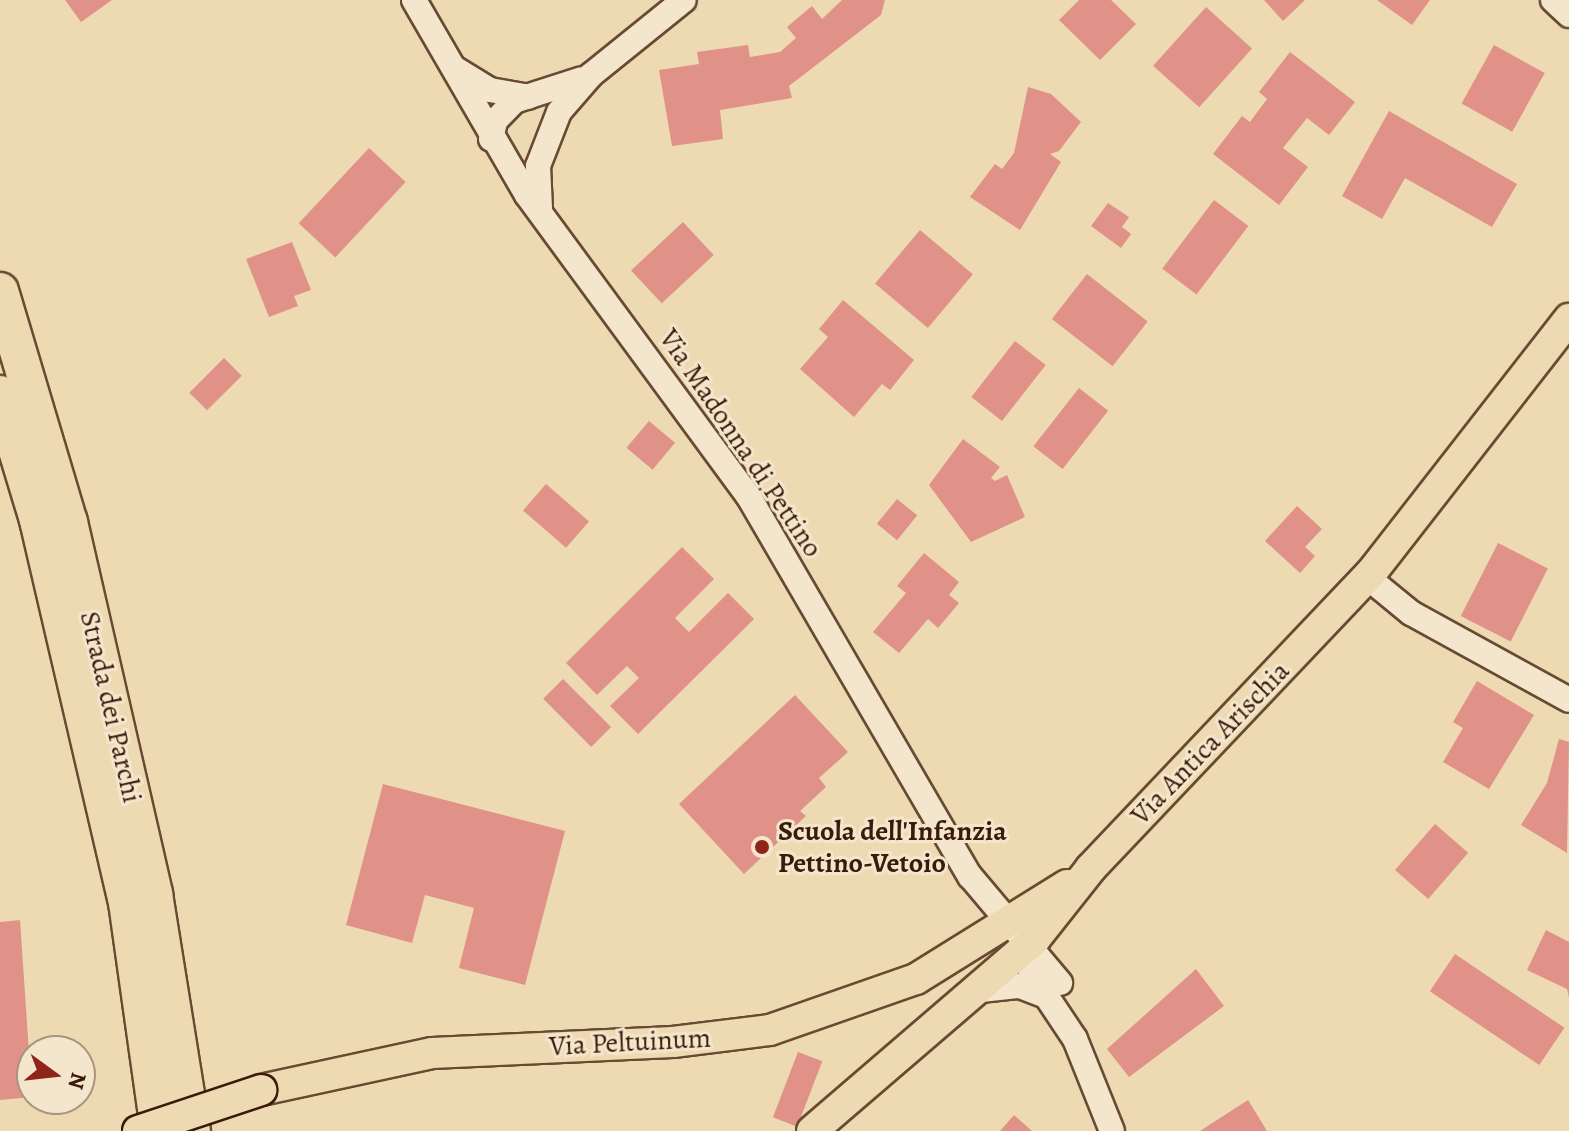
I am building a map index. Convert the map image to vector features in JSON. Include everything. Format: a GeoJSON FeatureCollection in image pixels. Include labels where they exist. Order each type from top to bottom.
{"type":"FeatureCollection","features":[{"type":"Feature","properties":{"kind":"highway","name":"Strada dei Parchi"},"geometry":{"type":"LineString","coordinates":[[0,291],[69,522],[154,894],[192,1131]]}},
{"type":"Feature","properties":{"kind":"highway","name":"Strada dei Parchi"},"geometry":{"type":"LineString","coordinates":[[0,394],[38,520],[127,902],[159,1131]]}},
{"type":"Feature","properties":{"kind":"main road","name":"Via Antica Arischia"},"geometry":{"type":"LineString","coordinates":[[812,1131],[981,990],[1017,938],[1052,920],[1091,868],[1367,577],[1569,319]]}},
{"type":"Feature","properties":{"kind":"main road","name":"Via Peltuinum"},"geometry":{"type":"LineString","coordinates":[[138,1131],[261,1090],[432,1053],[673,1042],[770,1030],[916,979],[1017,938],[1091,868]]}},
{"type":"Feature","properties":{"kind":"main road"},"geometry":{"type":"LineString","coordinates":[[916,979],[932,976],[952,985],[947,1016]]}},
{"type":"Feature","properties":{"kind":"street","name":"Via Madonna di Pettino"},"geometry":{"type":"LineString","coordinates":[[414,0],[491,139],[542,215],[749,497],[920,795],[1017,938],[1031,973],[1054,990],[1112,1131]]}},
{"type":"Feature","properties":{"kind":"street"},"geometry":{"type":"LineString","coordinates":[[591,75],[505,108],[491,139],[526,145],[549,130],[591,75],[684,0]]}},
{"type":"Feature","properties":{"kind":"street"},"geometry":{"type":"LineString","coordinates":[[1553,0],[1569,15]]}},
{"type":"Feature","properties":{"kind":"street"},"geometry":{"type":"LineString","coordinates":[[449,64],[490,90],[528,97]]}},
{"type":"Feature","properties":{"kind":"street"},"geometry":{"type":"LineString","coordinates":[[542,215],[536,184],[549,130]]}},
{"type":"Feature","properties":{"kind":"street"},"geometry":{"type":"LineString","coordinates":[[1367,577],[1411,613],[1569,700]]}},
{"type":"Feature","properties":{"kind":"street"},"geometry":{"type":"LineString","coordinates":[[981,990],[1020,986],[1054,990],[1052,920]]}},
{"type":"Feature","properties":{"kind":"building"},"geometry":{"type":"Polygon","coordinates":[[[65,0],[112,0],[81,22],[65,0]]]}},
{"type":"Feature","properties":{"kind":"building"},"geometry":{"type":"Polygon","coordinates":[[[842,0],[885,0],[881,15],[789,86],[792,98],[720,110],[723,139],[672,146],[659,70],[699,64],[697,52],[748,45],[750,57],[780,52],[796,38],[787,27],[812,6],[822,19],[842,0]]]}},
{"type":"Feature","properties":{"kind":"building"},"geometry":{"type":"Polygon","coordinates":[[[1079,0],[1111,0],[1136,24],[1100,60],[1059,20],[1079,0]]]}},
{"type":"Feature","properties":{"kind":"building"},"geometry":{"type":"Polygon","coordinates":[[[1264,0],[1305,0],[1283,21],[1264,0]]]}},
{"type":"Feature","properties":{"kind":"building"},"geometry":{"type":"Polygon","coordinates":[[[1377,0],[1430,0],[1412,25],[1377,0]]]}},
{"type":"Feature","properties":{"kind":"building"},"geometry":{"type":"Polygon","coordinates":[[[1206,7],[1252,48],[1199,107],[1153,66],[1206,7]]]}},
{"type":"Feature","properties":{"kind":"building"},"geometry":{"type":"Polygon","coordinates":[[[1494,45],[1545,73],[1512,132],[1462,104],[1494,45]]]}},
{"type":"Feature","properties":{"kind":"building"},"geometry":{"type":"Polygon","coordinates":[[[1290,52],[1355,102],[1329,135],[1307,118],[1283,148],[1308,167],[1279,205],[1213,154],[1242,116],[1250,122],[1267,99],[1259,92],[1290,52]]]}},
{"type":"Feature","properties":{"kind":"building"},"geometry":{"type":"Polygon","coordinates":[[[1028,87],[1051,94],[1081,122],[1059,151],[1050,154],[1061,162],[1020,230],[970,197],[995,164],[1002,169],[1014,153],[1028,87]]]}},
{"type":"Feature","properties":{"kind":"building"},"geometry":{"type":"Polygon","coordinates":[[[1389,111],[1517,184],[1492,227],[1405,178],[1382,219],[1342,196],[1389,111]]]}},
{"type":"Feature","properties":{"kind":"building"},"geometry":{"type":"Polygon","coordinates":[[[369,148],[406,182],[335,257],[299,223],[369,148]]]}},
{"type":"Feature","properties":{"kind":"building"},"geometry":{"type":"Polygon","coordinates":[[[1214,200],[1248,226],[1197,295],[1162,269],[1214,200]]]}},
{"type":"Feature","properties":{"kind":"building"},"geometry":{"type":"Polygon","coordinates":[[[1108,203],[1129,217],[1122,227],[1131,234],[1121,248],[1091,226],[1108,203]]]}},
{"type":"Feature","properties":{"kind":"building"},"geometry":{"type":"Polygon","coordinates":[[[683,222],[714,255],[662,303],[631,270],[683,222]]]}},
{"type":"Feature","properties":{"kind":"building"},"geometry":{"type":"Polygon","coordinates":[[[920,230],[973,274],[928,328],[875,284],[920,230]]]}},
{"type":"Feature","properties":{"kind":"building"},"geometry":{"type":"Polygon","coordinates":[[[292,242],[311,290],[294,296],[298,306],[269,317],[246,259],[292,242]]]}},
{"type":"Feature","properties":{"kind":"building"},"geometry":{"type":"Polygon","coordinates":[[[1087,274],[1148,321],[1113,366],[1052,319],[1087,274]]]}},
{"type":"Feature","properties":{"kind":"building"},"geometry":{"type":"Polygon","coordinates":[[[843,300],[914,360],[890,390],[882,384],[854,417],[800,369],[828,337],[819,329],[843,300]]]}},
{"type":"Feature","properties":{"kind":"building"},"geometry":{"type":"Polygon","coordinates":[[[1015,341],[1046,365],[1002,421],[971,397],[1015,341]]]}},
{"type":"Feature","properties":{"kind":"building"},"geometry":{"type":"Polygon","coordinates":[[[224,358],[242,376],[207,410],[189,393],[224,358]]]}},
{"type":"Feature","properties":{"kind":"building"},"geometry":{"type":"Polygon","coordinates":[[[1079,388],[1108,411],[1063,469],[1033,446],[1079,388]]]}},
{"type":"Feature","properties":{"kind":"building"},"geometry":{"type":"Polygon","coordinates":[[[649,421],[675,443],[653,470],[627,448],[649,421]]]}},
{"type":"Feature","properties":{"kind":"building"},"geometry":{"type":"Polygon","coordinates":[[[963,439],[1000,467],[991,478],[995,481],[1007,475],[1025,517],[971,542],[929,485],[963,439]]]}},
{"type":"Feature","properties":{"kind":"building"},"geometry":{"type":"Polygon","coordinates":[[[546,484],[589,521],[566,548],[523,510],[546,484]]]}},
{"type":"Feature","properties":{"kind":"building"},"geometry":{"type":"Polygon","coordinates":[[[897,499],[917,515],[897,540],[877,524],[897,499]]]}},
{"type":"Feature","properties":{"kind":"building"},"geometry":{"type":"Polygon","coordinates":[[[1297,506],[1322,529],[1305,547],[1315,556],[1300,573],[1265,541],[1297,506]]]}},
{"type":"Feature","properties":{"kind":"building"},"geometry":{"type":"Polygon","coordinates":[[[1498,543],[1548,568],[1511,641],[1461,616],[1498,543]]]}},
{"type":"Feature","properties":{"kind":"building"},"geometry":{"type":"Polygon","coordinates":[[[682,547],[714,579],[675,618],[689,632],[728,593],[754,619],[638,734],[610,706],[639,678],[627,666],[597,695],[566,663],[682,547]]]}},
{"type":"Feature","properties":{"kind":"building"},"geometry":{"type":"Polygon","coordinates":[[[924,553],[959,582],[949,595],[959,603],[938,628],[928,619],[899,653],[873,632],[906,593],[897,586],[924,553]]]}},
{"type":"Feature","properties":{"kind":"building"},"geometry":{"type":"Polygon","coordinates":[[[563,679],[611,727],[591,747],[543,699],[563,679]]]}},
{"type":"Feature","properties":{"kind":"building"},"geometry":{"type":"Polygon","coordinates":[[[1477,681],[1534,715],[1489,789],[1443,762],[1463,728],[1453,722],[1477,681]]]}},
{"type":"Feature","properties":{"kind":"building"},"geometry":{"type":"Polygon","coordinates":[[[795,695],[848,752],[819,778],[826,787],[800,811],[806,816],[744,874],[679,804],[795,695]]]}},
{"type":"Feature","properties":{"kind":"building"},"geometry":{"type":"Polygon","coordinates":[[[1559,739],[1569,742],[1567,853],[1521,825],[1547,783],[1559,739]]]}},
{"type":"Feature","properties":{"kind":"building"},"geometry":{"type":"Polygon","coordinates":[[[383,784],[565,831],[525,985],[459,968],[474,908],[425,895],[412,943],[346,925],[383,784]]]}},
{"type":"Feature","properties":{"kind":"building"},"geometry":{"type":"Polygon","coordinates":[[[1435,824],[1468,853],[1428,899],[1395,870],[1435,824]]]}},
{"type":"Feature","properties":{"kind":"building"},"geometry":{"type":"Polygon","coordinates":[[[20,920],[28,1035],[16,1035],[16,1098],[0,1100],[0,922],[20,920]]]}},
{"type":"Feature","properties":{"kind":"building"},"geometry":{"type":"Polygon","coordinates":[[[1546,930],[1569,942],[1569,998],[1567,989],[1527,970],[1546,930]]]}},
{"type":"Feature","properties":{"kind":"building"},"geometry":{"type":"Polygon","coordinates":[[[1455,954],[1564,1028],[1539,1065],[1430,991],[1455,954]]]}},
{"type":"Feature","properties":{"kind":"building"},"geometry":{"type":"Polygon","coordinates":[[[1196,969],[1224,1006],[1129,1077],[1107,1049],[1196,969]]]}},
{"type":"Feature","properties":{"kind":"building"},"geometry":{"type":"Polygon","coordinates":[[[798,1052],[822,1061],[797,1127],[773,1117],[798,1052]]]}},
{"type":"Feature","properties":{"kind":"building"},"geometry":{"type":"Polygon","coordinates":[[[1248,1100],[1267,1131],[1200,1131],[1248,1100]]]}},
{"type":"Feature","properties":{"kind":"building"},"geometry":{"type":"Polygon","coordinates":[[[1014,1115],[1032,1131],[1000,1131],[1014,1115]]]}},
{"type":"Feature","properties":{"kind":"place","name":"Scuola dell'Infanzia Pettino-Vetoio"},"geometry":{"type":"Point","coordinates":[762,847]}}]}
